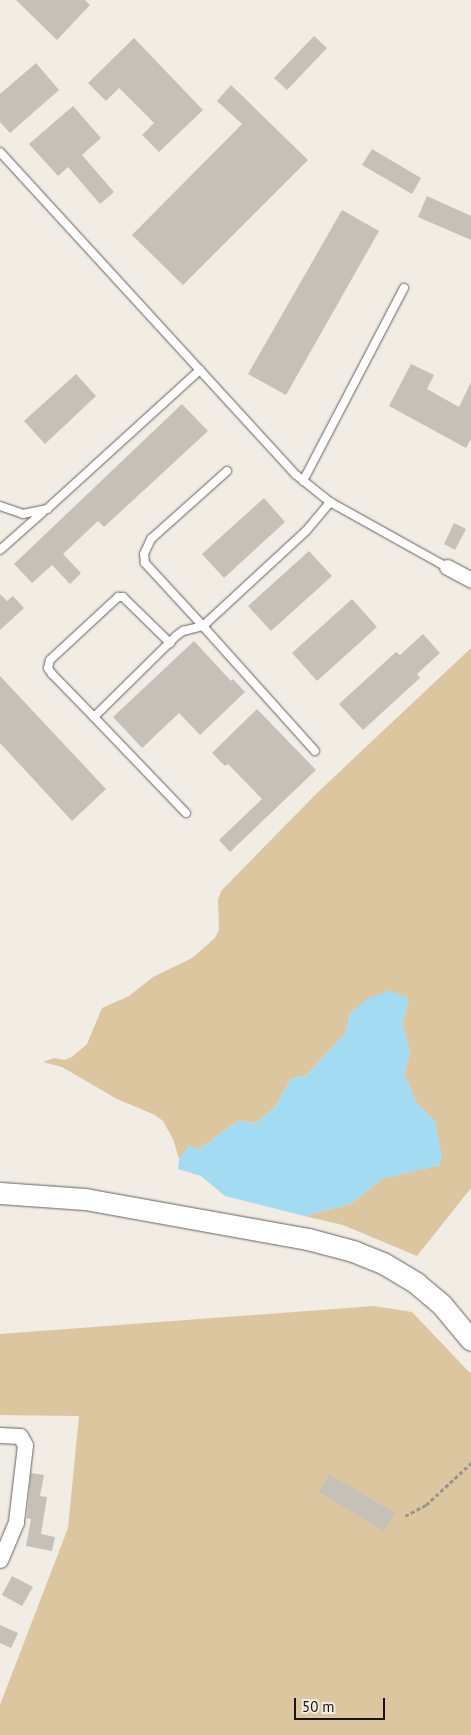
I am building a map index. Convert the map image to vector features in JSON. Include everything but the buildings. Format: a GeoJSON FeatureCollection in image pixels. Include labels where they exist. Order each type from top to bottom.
{"type":"FeatureCollection","features":[{"type":"Feature","properties":{"kind":"street"},"geometry":{"type":"LineString","coordinates":[[447,567],[471,580]]}},
{"type":"Feature","properties":{"kind":"street"},"geometry":{"type":"LineString","coordinates":[[0,1193],[85,1199],[131,1206],[308,1239],[353,1251],[383,1263],[416,1283],[442,1305],[471,1340]]}},
{"type":"Feature","properties":{"kind":"street"},"geometry":{"type":"LineString","coordinates":[[0,1435],[20,1436],[25,1444],[16,1522],[0,1560]]}},
{"type":"Feature","properties":{"kind":"lane"},"geometry":{"type":"LineString","coordinates":[[0,152],[276,455],[303,482],[330,502],[447,567]]}},
{"type":"Feature","properties":{"kind":"lane"},"geometry":{"type":"LineString","coordinates":[[303,482],[404,288]]}},
{"type":"Feature","properties":{"kind":"lane"},"geometry":{"type":"LineString","coordinates":[[0,550],[47,510],[200,370]]}},
{"type":"Feature","properties":{"kind":"lane"},"geometry":{"type":"LineString","coordinates":[[227,471],[152,539],[144,554],[145,563],[315,751]]}},
{"type":"Feature","properties":{"kind":"lane"},"geometry":{"type":"LineString","coordinates":[[94,717],[183,631],[203,626],[306,531],[330,502]]}},
{"type":"Feature","properties":{"kind":"lane"},"geometry":{"type":"LineString","coordinates":[[0,506],[23,514],[47,510]]}},
{"type":"Feature","properties":{"kind":"lane"},"geometry":{"type":"LineString","coordinates":[[170,643],[123,598],[118,597],[50,660],[48,668],[186,813]]}},
{"type":"Feature","properties":{"kind":"path"},"geometry":{"type":"LineString","coordinates":[[406,1516],[426,1505],[471,1463]]}},
{"type":"Feature","properties":{"kind":"shaded area"},"geometry":{"type":"Polygon","coordinates":[[[471,648],[471,1188],[417,1256],[343,1225],[304,1216],[350,1204],[382,1179],[440,1165],[435,1122],[416,1102],[404,1074],[410,1052],[402,1024],[409,999],[350,1013],[346,1032],[307,1075],[291,1079],[274,1108],[256,1123],[238,1121],[198,1150],[189,1146],[179,1159],[173,1139],[163,1121],[155,1115],[117,1099],[62,1067],[43,1062],[54,1058],[64,1060],[72,1057],[87,1044],[102,1008],[129,996],[153,977],[192,958],[215,938],[219,930],[218,900],[221,891],[318,792],[471,648]]]}},
{"type":"Feature","properties":{"kind":"shaded area"},"geometry":{"type":"Polygon","coordinates":[[[374,1306],[412,1312],[471,1374],[471,1735],[0,1735],[0,1705],[68,1528],[79,1416],[0,1415],[0,1334],[374,1306]]]}},
{"type":"Feature","properties":{"kind":"water"},"geometry":{"type":"Polygon","coordinates":[[[390,990],[409,999],[402,1024],[410,1052],[404,1074],[416,1102],[435,1122],[442,1156],[440,1165],[382,1179],[350,1204],[304,1216],[225,1196],[201,1176],[178,1169],[179,1159],[189,1146],[198,1150],[238,1121],[256,1123],[274,1108],[291,1079],[307,1075],[346,1032],[350,1013],[367,999],[390,990]]]}}]}
